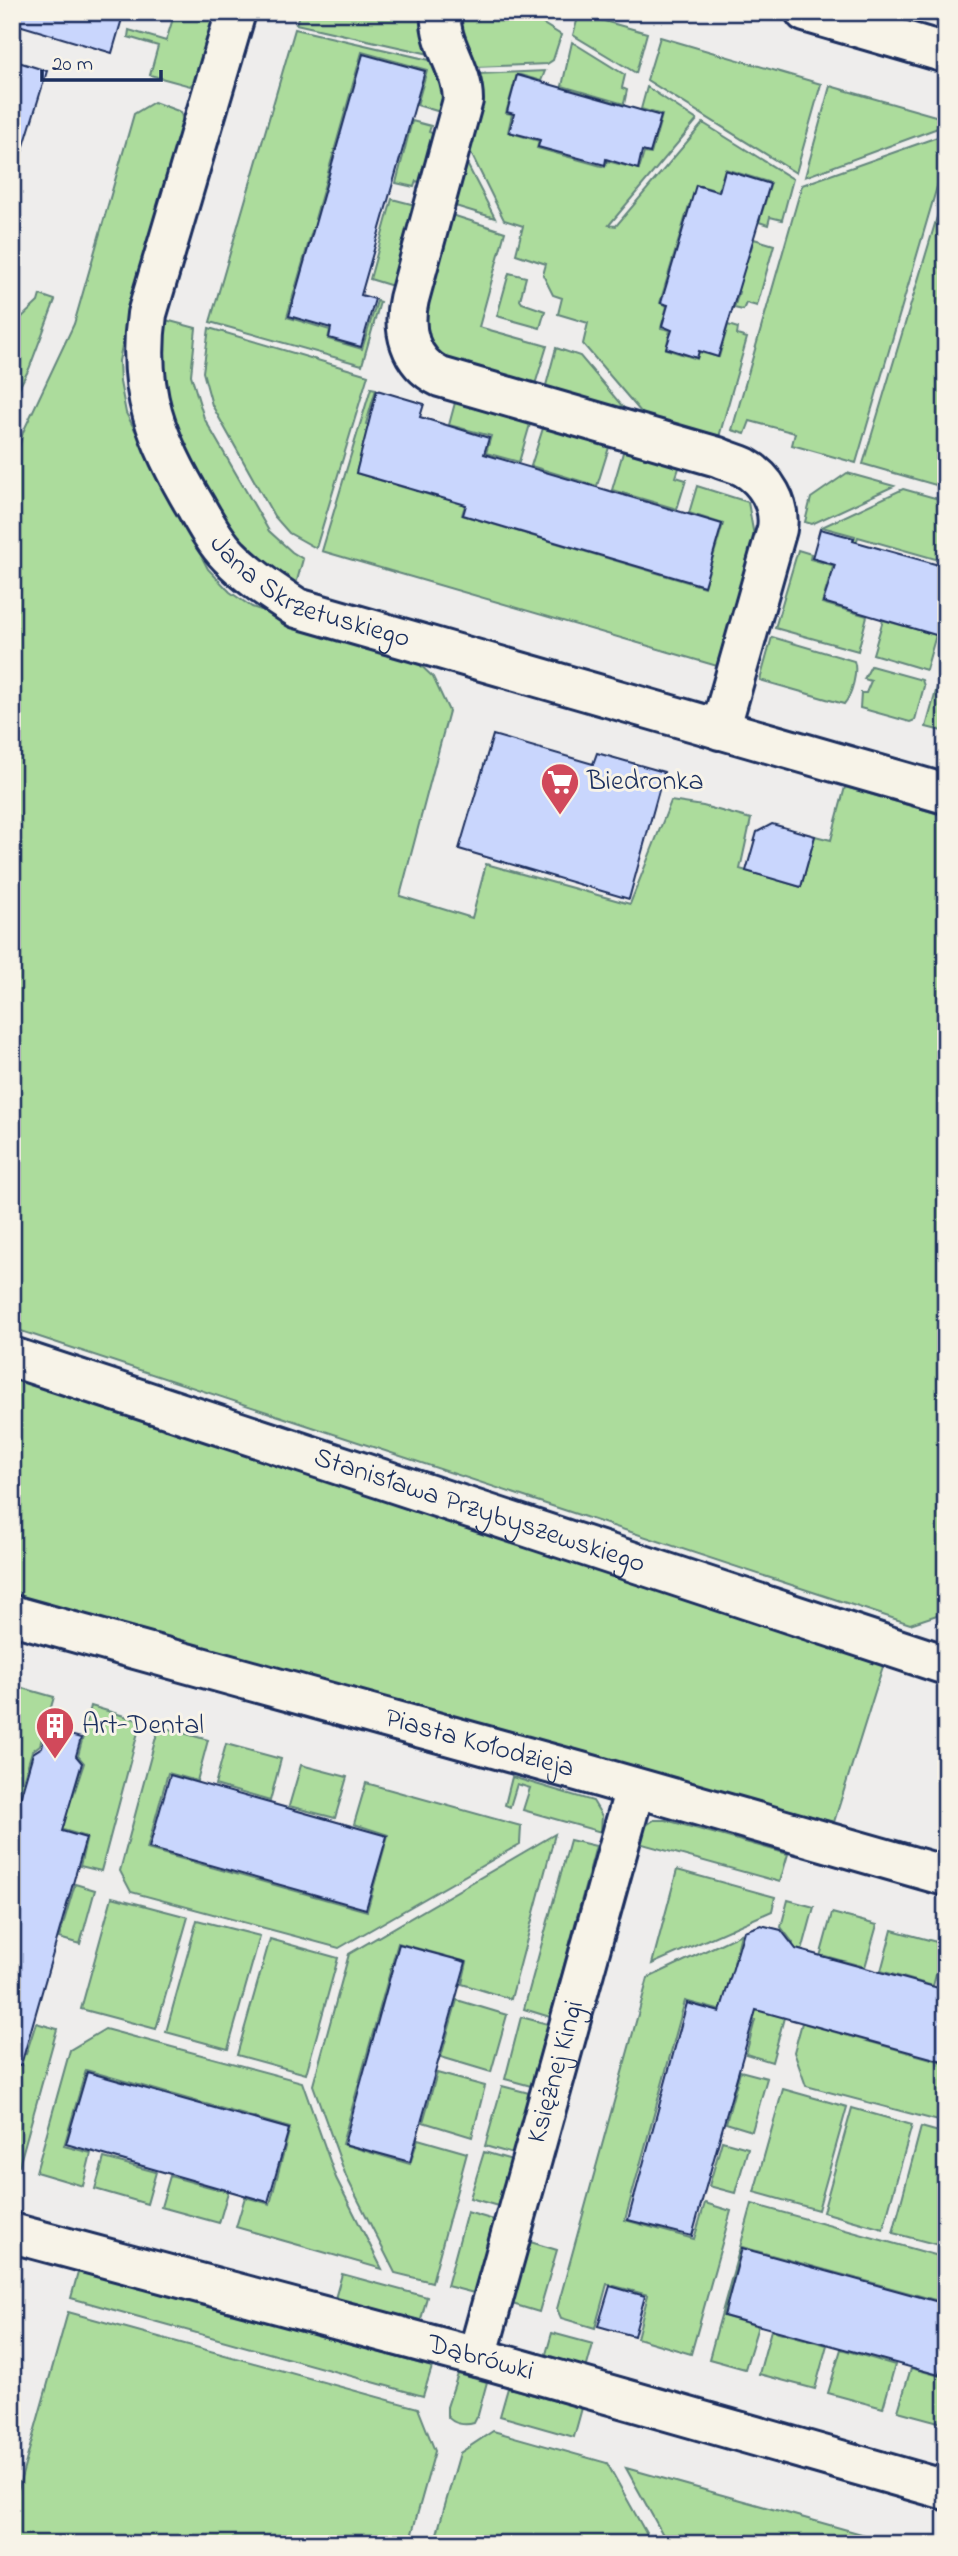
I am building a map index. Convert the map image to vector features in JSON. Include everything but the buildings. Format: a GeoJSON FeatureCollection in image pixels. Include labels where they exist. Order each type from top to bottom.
{"type":"FeatureCollection","features":[{"type":"Feature","properties":{"kind":"street","name":"Jana Skrzetuskiego"},"geometry":{"type":"LineString","coordinates":[[236,12],[148,314],[143,356],[150,409],[161,443],[177,476],[226,554],[253,579],[297,608],[946,794]]}},
{"type":"Feature","properties":{"kind":"street"},"geometry":{"type":"LineString","coordinates":[[441,12],[441,30],[461,75],[463,100],[409,299],[405,328],[411,346],[420,363],[440,377],[718,457],[744,467],[769,490],[775,505],[777,529],[720,730]]}},
{"type":"Feature","properties":{"kind":"street"},"geometry":{"type":"LineString","coordinates":[[805,12],[946,52]]}},
{"type":"Feature","properties":{"kind":"street","name":"Stanisława Przybyszewskiego"},"geometry":{"type":"LineString","coordinates":[[12,1357],[946,1665]]}},
{"type":"Feature","properties":{"kind":"street","name":"Piasta Kołodzieja"},"geometry":{"type":"LineString","coordinates":[[12,1615],[946,1876]]}},
{"type":"Feature","properties":{"kind":"street","name":"Księżnej Kingi"},"geometry":{"type":"LineString","coordinates":[[477,2357],[635,1788]]}},
{"type":"Feature","properties":{"kind":"street","name":"Dąbrówki"},"geometry":{"type":"LineString","coordinates":[[12,2233],[477,2357],[946,2490]]}},
{"type":"Feature","properties":{"kind":"green space"},"geometry":{"type":"Polygon","coordinates":[[[175,12],[215,12],[195,81],[190,86],[150,75],[158,46],[128,37],[129,30],[166,41],[175,12]]]}},
{"type":"Feature","properties":{"kind":"green space"},"geometry":{"type":"Polygon","coordinates":[[[300,12],[421,12],[420,20],[434,55],[296,24],[300,12]]]}},
{"type":"Feature","properties":{"kind":"green space"},"geometry":{"type":"Polygon","coordinates":[[[458,12],[524,12],[561,35],[553,60],[547,64],[475,67],[457,19],[458,12]]]}},
{"type":"Feature","properties":{"kind":"green space"},"geometry":{"type":"Polygon","coordinates":[[[579,14],[647,33],[636,73],[573,35],[579,14]]]}},
{"type":"Feature","properties":{"kind":"green space"},"geometry":{"type":"Polygon","coordinates":[[[295,29],[438,62],[443,69],[447,114],[417,105],[427,70],[362,52],[315,219],[323,222],[320,233],[312,231],[287,317],[330,330],[328,339],[362,349],[377,301],[380,302],[362,365],[210,322],[295,29]]]}},
{"type":"Feature","properties":{"kind":"green space"},"geometry":{"type":"Polygon","coordinates":[[[660,37],[821,84],[796,173],[647,80],[660,37]]]}},
{"type":"Feature","properties":{"kind":"green space"},"geometry":{"type":"Polygon","coordinates":[[[572,42],[625,75],[622,88],[627,90],[624,104],[562,86],[572,42]]]}},
{"type":"Feature","properties":{"kind":"green space"},"geometry":{"type":"Polygon","coordinates":[[[545,71],[541,81],[517,74],[506,113],[512,114],[508,132],[539,141],[537,148],[605,167],[607,161],[639,169],[644,153],[651,154],[662,115],[641,109],[647,87],[697,120],[609,225],[616,226],[703,123],[793,179],[782,220],[770,217],[768,225],[759,222],[771,183],[725,169],[718,191],[701,186],[696,206],[689,205],[660,303],[667,306],[661,328],[670,330],[666,349],[697,359],[699,352],[719,357],[728,325],[738,328],[737,335],[747,338],[717,444],[652,425],[583,344],[588,323],[558,314],[562,298],[553,295],[543,275],[546,264],[516,254],[523,226],[504,220],[468,147],[477,74],[545,71]]]}},
{"type":"Feature","properties":{"kind":"green space"},"geometry":{"type":"Polygon","coordinates":[[[830,86],[946,119],[946,125],[805,177],[830,86]]]}},
{"type":"Feature","properties":{"kind":"green space"},"geometry":{"type":"Polygon","coordinates":[[[154,102],[181,112],[183,124],[128,315],[119,361],[126,413],[208,569],[230,592],[252,607],[416,661],[433,677],[449,711],[400,896],[472,918],[486,864],[630,904],[671,801],[703,806],[751,819],[740,869],[801,887],[815,836],[831,840],[845,787],[946,816],[946,1612],[910,1624],[12,1328],[12,475],[23,432],[74,324],[134,114],[154,102]]]}},
{"type":"Feature","properties":{"kind":"green space"},"geometry":{"type":"Polygon","coordinates":[[[412,121],[431,126],[429,132],[440,136],[426,184],[416,181],[414,187],[396,183],[412,121]]]}},
{"type":"Feature","properties":{"kind":"green space"},"geometry":{"type":"Polygon","coordinates":[[[946,134],[946,156],[856,463],[792,445],[795,433],[750,421],[745,434],[732,430],[802,185],[946,134]]]}},
{"type":"Feature","properties":{"kind":"green space"},"geometry":{"type":"Polygon","coordinates":[[[464,158],[495,218],[452,205],[464,158]]]}},
{"type":"Feature","properties":{"kind":"green space"},"geometry":{"type":"Polygon","coordinates":[[[946,187],[946,429],[943,437],[946,439],[946,488],[863,464],[946,187]]]}},
{"type":"Feature","properties":{"kind":"green space"},"geometry":{"type":"Polygon","coordinates":[[[392,199],[419,206],[396,287],[370,279],[392,199]]]}},
{"type":"Feature","properties":{"kind":"green space"},"geometry":{"type":"Polygon","coordinates":[[[449,214],[505,232],[479,327],[547,346],[533,391],[442,364],[419,318],[449,214]]]}},
{"type":"Feature","properties":{"kind":"green space"},"geometry":{"type":"Polygon","coordinates":[[[754,239],[774,245],[757,306],[746,303],[743,310],[734,308],[739,292],[728,289],[739,254],[749,256],[754,239]]]}},
{"type":"Feature","properties":{"kind":"green space"},"geometry":{"type":"Polygon","coordinates":[[[509,273],[526,277],[520,300],[545,311],[540,328],[497,316],[509,273]]]}},
{"type":"Feature","properties":{"kind":"green space"},"geometry":{"type":"Polygon","coordinates":[[[40,295],[55,300],[29,369],[12,401],[12,317],[20,319],[38,302],[40,295]]]}},
{"type":"Feature","properties":{"kind":"green space"},"geometry":{"type":"Polygon","coordinates":[[[166,320],[196,328],[191,375],[204,418],[269,531],[303,559],[295,588],[237,539],[172,422],[160,350],[166,320]]]}},
{"type":"Feature","properties":{"kind":"green space"},"geometry":{"type":"Polygon","coordinates":[[[209,328],[368,375],[316,548],[289,533],[274,516],[212,405],[203,372],[209,328]]]}},
{"type":"Feature","properties":{"kind":"green space"},"geometry":{"type":"Polygon","coordinates":[[[556,348],[580,356],[634,420],[544,393],[556,348]]]}},
{"type":"Feature","properties":{"kind":"green space"},"geometry":{"type":"Polygon","coordinates":[[[371,388],[376,389],[366,424],[377,428],[365,439],[356,473],[436,497],[438,491],[467,499],[462,515],[704,587],[723,524],[689,513],[697,486],[748,502],[757,553],[724,668],[322,551],[371,388]]]}},
{"type":"Feature","properties":{"kind":"green space"},"geometry":{"type":"Polygon","coordinates":[[[456,399],[531,421],[519,462],[486,453],[491,436],[449,425],[456,399]]]}},
{"type":"Feature","properties":{"kind":"green space"},"geometry":{"type":"Polygon","coordinates":[[[544,425],[610,444],[597,486],[531,466],[544,425]]]}},
{"type":"Feature","properties":{"kind":"green space"},"geometry":{"type":"Polygon","coordinates":[[[624,449],[680,465],[676,477],[686,480],[677,509],[612,490],[624,449]]]}},
{"type":"Feature","properties":{"kind":"green space"},"geometry":{"type":"Polygon","coordinates":[[[847,473],[894,486],[812,524],[805,522],[811,498],[847,473]]]}},
{"type":"Feature","properties":{"kind":"green space"},"geometry":{"type":"Polygon","coordinates":[[[903,489],[946,501],[946,562],[858,537],[848,570],[833,567],[822,603],[867,616],[858,651],[775,628],[798,550],[811,554],[810,559],[846,569],[855,536],[822,527],[903,489]]]}},
{"type":"Feature","properties":{"kind":"green space"},"geometry":{"type":"Polygon","coordinates":[[[883,620],[936,635],[926,670],[873,654],[883,620]]]}},
{"type":"Feature","properties":{"kind":"green space"},"geometry":{"type":"Polygon","coordinates":[[[772,637],[854,661],[854,683],[844,704],[760,680],[772,637]]]}},
{"type":"Feature","properties":{"kind":"green space"},"geometry":{"type":"Polygon","coordinates":[[[871,666],[922,680],[924,686],[915,720],[910,722],[860,708],[861,693],[866,693],[871,681],[864,679],[871,666]]]}},
{"type":"Feature","properties":{"kind":"green space"},"geometry":{"type":"Polygon","coordinates":[[[938,684],[946,686],[946,732],[926,727],[938,684]]]}},
{"type":"Feature","properties":{"kind":"green space"},"geometry":{"type":"Polygon","coordinates":[[[12,1374],[884,1663],[834,1822],[585,1757],[12,1595],[12,1374]]]}},
{"type":"Feature","properties":{"kind":"green space"},"geometry":{"type":"Polygon","coordinates":[[[19,1687],[54,1697],[40,1745],[32,1751],[23,1781],[73,1796],[84,1763],[78,1756],[91,1706],[141,1721],[101,1871],[80,1866],[87,1837],[12,1815],[12,1710],[19,1687]]]}},
{"type":"Feature","properties":{"kind":"green space"},"geometry":{"type":"Polygon","coordinates":[[[159,1726],[208,1740],[197,1781],[168,1773],[147,1849],[367,1911],[388,1835],[354,1824],[366,1783],[521,1826],[520,1844],[339,1948],[131,1892],[120,1871],[159,1726]]]}},
{"type":"Feature","properties":{"kind":"green space"},"geometry":{"type":"Polygon","coordinates":[[[226,1744],[281,1759],[270,1801],[215,1785],[226,1744]]]}},
{"type":"Feature","properties":{"kind":"green space"},"geometry":{"type":"Polygon","coordinates":[[[301,1765],[347,1777],[335,1818],[289,1806],[301,1765]]]}},
{"type":"Feature","properties":{"kind":"green space"},"geometry":{"type":"Polygon","coordinates":[[[512,1777],[593,1801],[602,1816],[601,1832],[523,1810],[530,1788],[517,1784],[510,1807],[505,1805],[512,1777]]]}},
{"type":"Feature","properties":{"kind":"green space"},"geometry":{"type":"Polygon","coordinates":[[[654,1820],[666,1820],[788,1854],[780,1882],[635,1842],[645,1826],[654,1820]]]}},
{"type":"Feature","properties":{"kind":"green space"},"geometry":{"type":"Polygon","coordinates":[[[555,1834],[511,1999],[462,1984],[467,1962],[398,1943],[342,2144],[410,2164],[418,2139],[467,2153],[432,2282],[395,2273],[346,2176],[313,2085],[349,1954],[555,1834]]]}},
{"type":"Feature","properties":{"kind":"green space"},"geometry":{"type":"Polygon","coordinates":[[[570,1840],[596,1846],[550,2017],[524,2009],[570,1840]]]}},
{"type":"Feature","properties":{"kind":"green space"},"geometry":{"type":"Polygon","coordinates":[[[677,1870],[775,1897],[772,1911],[652,1964],[677,1870]]]}},
{"type":"Feature","properties":{"kind":"green space"},"geometry":{"type":"Polygon","coordinates":[[[75,1884],[95,1890],[80,1944],[59,1938],[75,1884]]]}},
{"type":"Feature","properties":{"kind":"green space"},"geometry":{"type":"Polygon","coordinates":[[[112,1897],[188,1917],[156,2029],[81,2009],[112,1897]]]}},
{"type":"Feature","properties":{"kind":"green space"},"geometry":{"type":"Polygon","coordinates":[[[788,1900],[814,1907],[772,2062],[746,2054],[755,2020],[685,2001],[625,2220],[694,2239],[705,2203],[731,2211],[691,2354],[637,2338],[648,2295],[607,2284],[595,2328],[561,2318],[557,2309],[648,1978],[741,1934],[734,1963],[783,1979],[793,1943],[781,1927],[788,1900]]]}},
{"type":"Feature","properties":{"kind":"green space"},"geometry":{"type":"Polygon","coordinates":[[[832,1913],[877,1925],[865,1967],[825,1956],[806,2024],[946,2063],[946,2123],[806,2086],[794,2052],[832,1913]]]}},
{"type":"Feature","properties":{"kind":"green space"},"geometry":{"type":"Polygon","coordinates":[[[197,1920],[260,1936],[228,2049],[166,2032],[197,1920]]]}},
{"type":"Feature","properties":{"kind":"green space"},"geometry":{"type":"Polygon","coordinates":[[[892,1930],[944,1944],[933,1986],[881,1971],[892,1930]]]}},
{"type":"Feature","properties":{"kind":"green space"},"geometry":{"type":"Polygon","coordinates":[[[270,1939],[338,1958],[306,2074],[237,2055],[270,1939]]]}},
{"type":"Feature","properties":{"kind":"green space"},"geometry":{"type":"Polygon","coordinates":[[[457,2000],[507,2015],[491,2072],[441,2057],[457,2000]]]}},
{"type":"Feature","properties":{"kind":"green space"},"geometry":{"type":"Polygon","coordinates":[[[521,2017],[548,2024],[531,2086],[505,2079],[521,2017]]]}},
{"type":"Feature","properties":{"kind":"green space"},"geometry":{"type":"Polygon","coordinates":[[[36,2023],[57,2029],[19,2166],[12,2165],[12,2051],[26,2054],[36,2023]]]}},
{"type":"Feature","properties":{"kind":"green space"},"geometry":{"type":"Polygon","coordinates":[[[105,2029],[302,2082],[336,2178],[382,2269],[236,2227],[245,2197],[270,2204],[290,2128],[86,2070],[64,2146],[91,2153],[83,2186],[36,2172],[70,2050],[105,2029]]]}},
{"type":"Feature","properties":{"kind":"green space"},"geometry":{"type":"Polygon","coordinates":[[[740,2071],[767,2078],[752,2131],[726,2123],[740,2071]]]}},
{"type":"Feature","properties":{"kind":"green space"},"geometry":{"type":"Polygon","coordinates":[[[437,2073],[485,2086],[472,2137],[423,2122],[437,2073]]]}},
{"type":"Feature","properties":{"kind":"green space"},"geometry":{"type":"Polygon","coordinates":[[[502,2086],[529,2093],[513,2154],[485,2146],[502,2086]]]}},
{"type":"Feature","properties":{"kind":"green space"},"geometry":{"type":"Polygon","coordinates":[[[783,2089],[847,2107],[818,2210],[754,2192],[783,2089]]]}},
{"type":"Feature","properties":{"kind":"green space"},"geometry":{"type":"Polygon","coordinates":[[[852,2108],[912,2125],[883,2229],[823,2212],[852,2108]]]}},
{"type":"Feature","properties":{"kind":"green space"},"geometry":{"type":"Polygon","coordinates":[[[921,2127],[946,2134],[946,2247],[893,2233],[921,2127]]]}},
{"type":"Feature","properties":{"kind":"green space"},"geometry":{"type":"Polygon","coordinates":[[[722,2141],[748,2148],[735,2193],[709,2186],[722,2141]]]}},
{"type":"Feature","properties":{"kind":"green space"},"geometry":{"type":"Polygon","coordinates":[[[484,2152],[512,2160],[498,2206],[470,2198],[484,2152]]]}},
{"type":"Feature","properties":{"kind":"green space"},"geometry":{"type":"Polygon","coordinates":[[[104,2158],[156,2172],[147,2204],[95,2189],[104,2158]]]}},
{"type":"Feature","properties":{"kind":"green space"},"geometry":{"type":"Polygon","coordinates":[[[170,2176],[228,2192],[219,2223],[161,2207],[170,2176]]]}},
{"type":"Feature","properties":{"kind":"green space"},"geometry":{"type":"Polygon","coordinates":[[[752,2204],[946,2258],[946,2303],[742,2247],[723,2316],[758,2326],[745,2369],[709,2359],[752,2204]]]}},
{"type":"Feature","properties":{"kind":"green space"},"geometry":{"type":"Polygon","coordinates":[[[467,2212],[494,2220],[474,2293],[447,2286],[467,2212]]]}},
{"type":"Feature","properties":{"kind":"green space"},"geometry":{"type":"Polygon","coordinates":[[[527,2241],[557,2250],[539,2312],[509,2303],[527,2241]]]}},
{"type":"Feature","properties":{"kind":"green space"},"geometry":{"type":"Polygon","coordinates":[[[79,2269],[432,2367],[423,2396],[71,2298],[79,2269]]]}},
{"type":"Feature","properties":{"kind":"green space"},"geometry":{"type":"Polygon","coordinates":[[[342,2274],[427,2297],[419,2327],[334,2302],[342,2274]]]}},
{"type":"Feature","properties":{"kind":"green space"},"geometry":{"type":"Polygon","coordinates":[[[68,2312],[418,2408],[435,2451],[409,2544],[12,2544],[12,2511],[68,2312]]]}},
{"type":"Feature","properties":{"kind":"green space"},"geometry":{"type":"Polygon","coordinates":[[[771,2330],[827,2345],[815,2389],[759,2374],[771,2330]]]}},
{"type":"Feature","properties":{"kind":"green space"},"geometry":{"type":"Polygon","coordinates":[[[552,2333],[593,2344],[585,2373],[544,2361],[552,2333]]]}},
{"type":"Feature","properties":{"kind":"green space"},"geometry":{"type":"Polygon","coordinates":[[[841,2349],[895,2365],[883,2408],[828,2393],[841,2349]]]}},
{"type":"Feature","properties":{"kind":"green space"},"geometry":{"type":"Polygon","coordinates":[[[946,2356],[946,2424],[898,2411],[911,2368],[940,2376],[946,2356]]]}},
{"type":"Feature","properties":{"kind":"green space"},"geometry":{"type":"Polygon","coordinates":[[[458,2374],[487,2382],[474,2423],[459,2424],[447,2416],[447,2407],[458,2374]]]}},
{"type":"Feature","properties":{"kind":"green space"},"geometry":{"type":"Polygon","coordinates":[[[508,2388],[582,2408],[574,2437],[500,2416],[508,2388]]]}},
{"type":"Feature","properties":{"kind":"green space"},"geometry":{"type":"Polygon","coordinates":[[[493,2431],[607,2463],[652,2544],[434,2544],[460,2453],[493,2431]]]}},
{"type":"Feature","properties":{"kind":"green space"},"geometry":{"type":"Polygon","coordinates":[[[626,2468],[876,2538],[870,2544],[668,2544],[626,2468]]]}},
{"type":"Feature","properties":{"kind":"place","name":"Biedronka"},"geometry":{"type":"Point","coordinates":[560,816]}},
{"type":"Feature","properties":{"kind":"place","name":"Art-Dental"},"geometry":{"type":"Point","coordinates":[55,1760]}}]}
